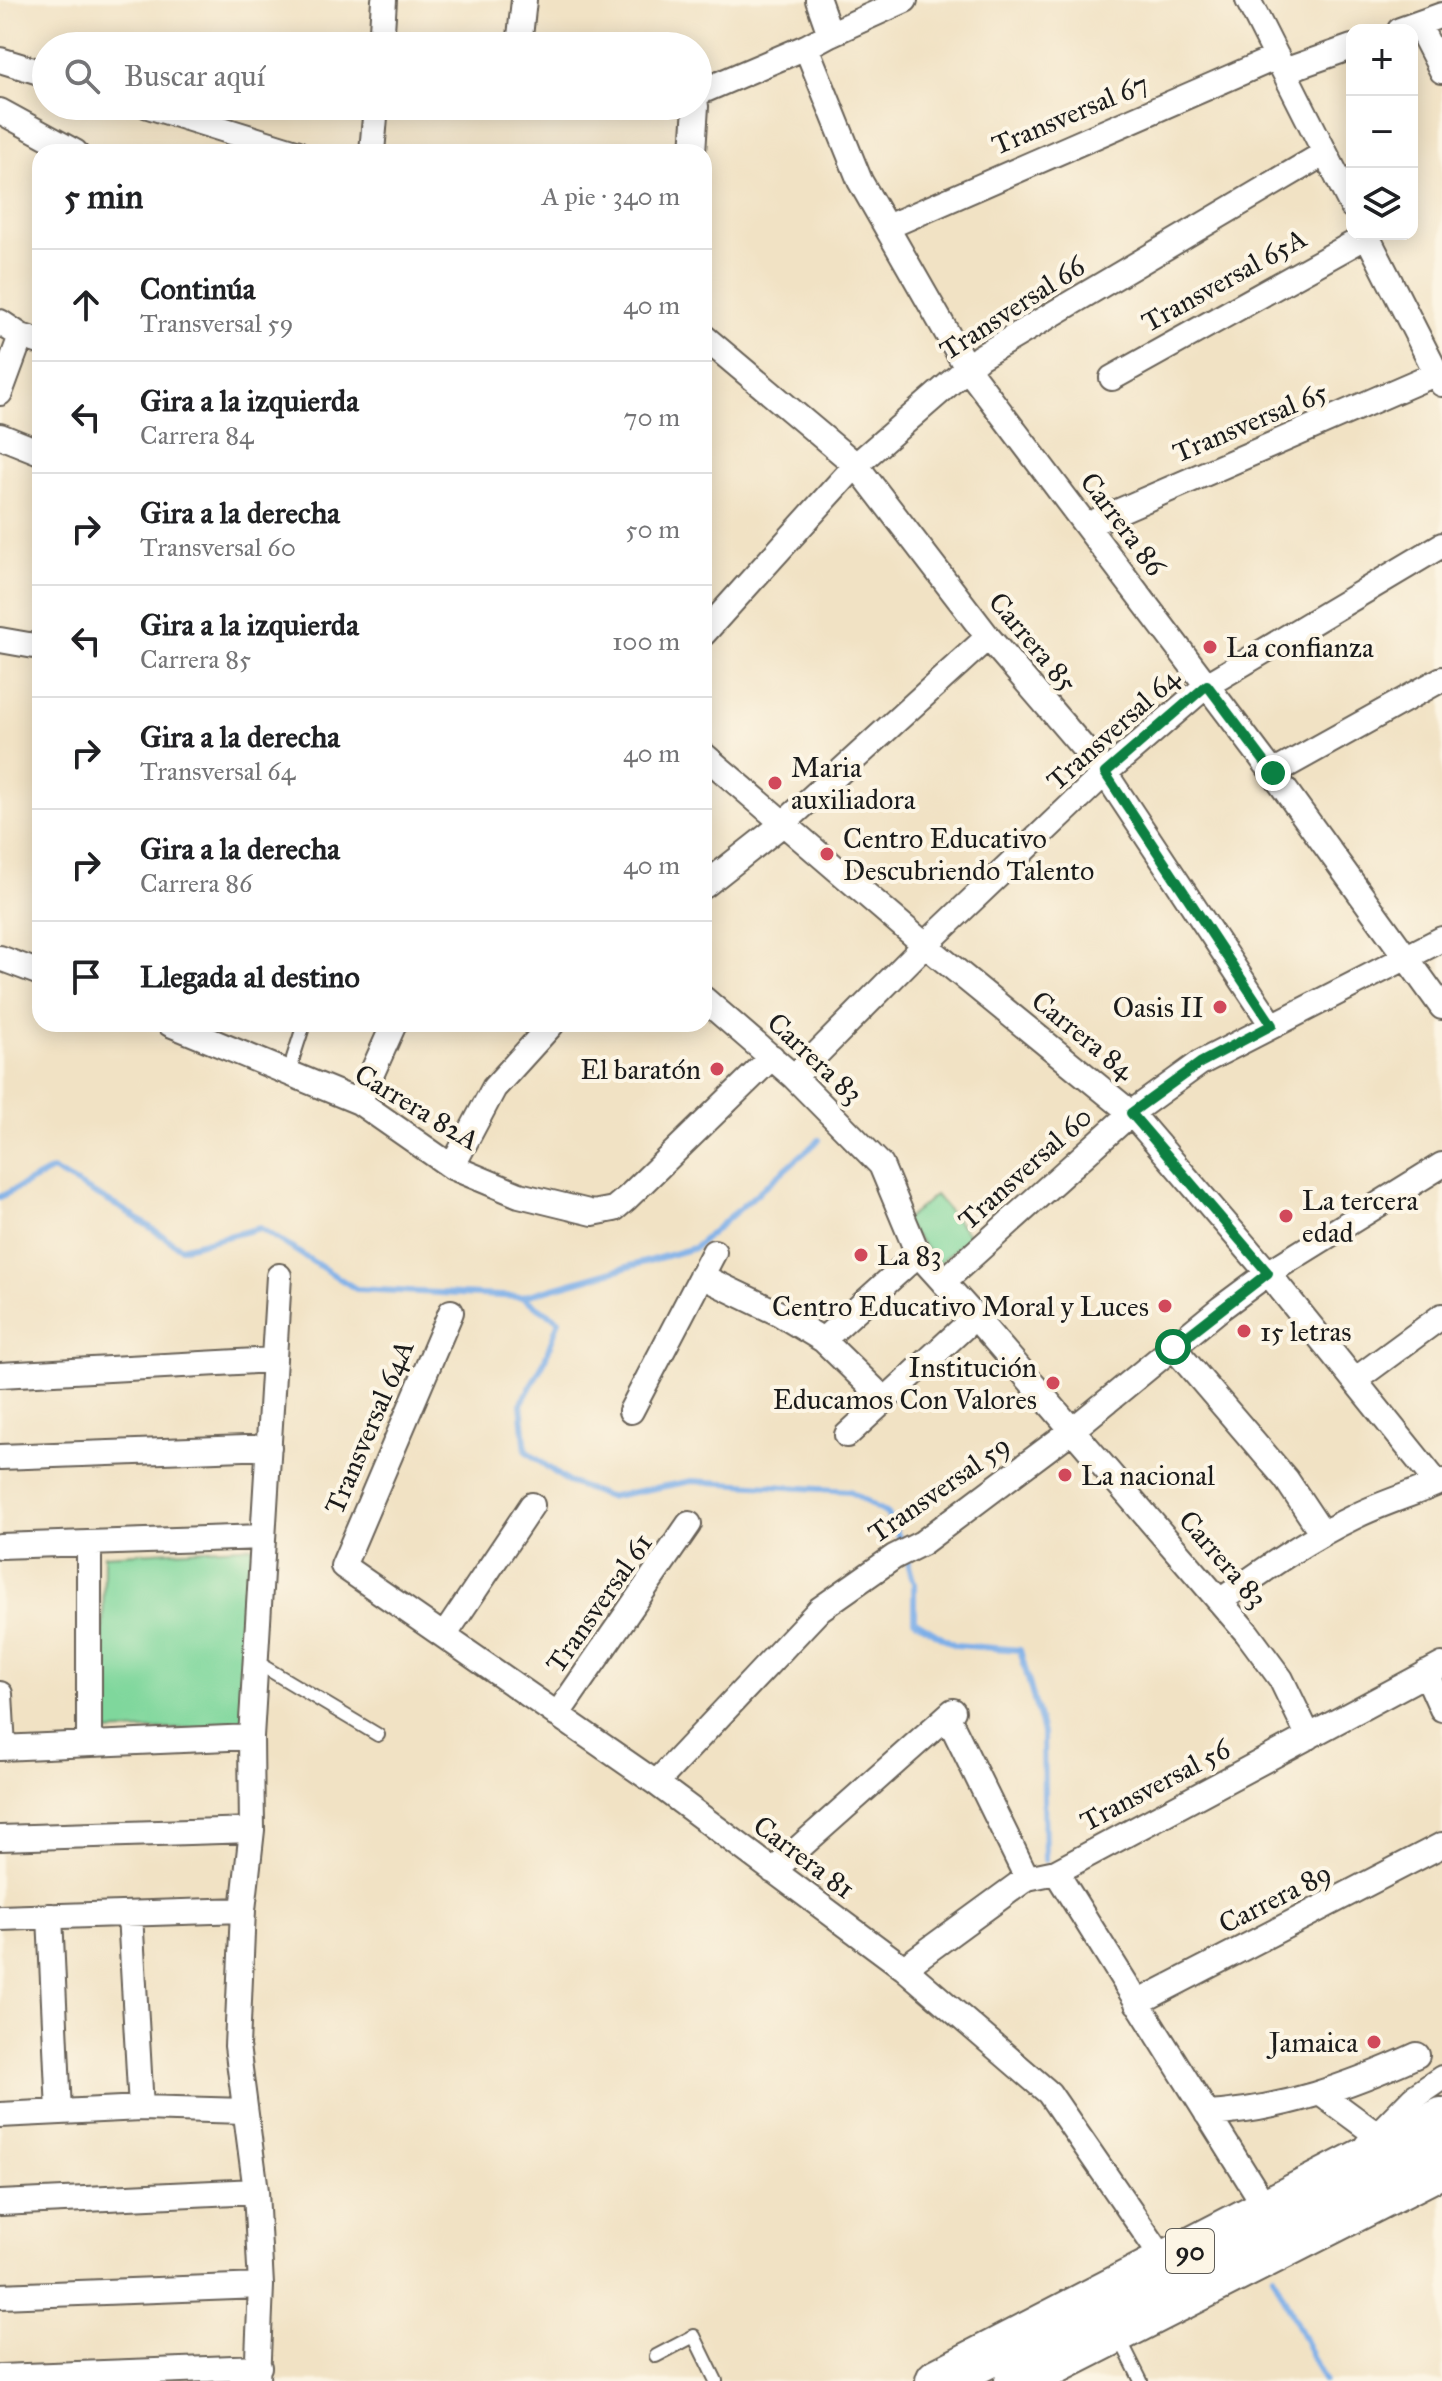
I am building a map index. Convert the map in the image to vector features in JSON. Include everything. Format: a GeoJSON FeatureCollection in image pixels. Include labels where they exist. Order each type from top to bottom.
{"type":"FeatureCollection","features":[{"type":"Feature","properties":{"kind":"highway","name":"90"},"geometry":{"type":"LineString","coordinates":[[938,2381],[1442,2120]]}},
{"type":"Feature","properties":{"kind":"highway","name":"90"},"geometry":{"type":"LineString","coordinates":[[1017,2381],[1442,2165]]}},
{"type":"Feature","properties":{"kind":"street"},"geometry":{"type":"LineString","coordinates":[[373,0],[384,0],[382,32]]}},
{"type":"Feature","properties":{"kind":"street"},"geometry":{"type":"LineString","coordinates":[[521,32],[524,0]]}},
{"type":"Feature","properties":{"kind":"street"},"geometry":{"type":"LineString","coordinates":[[818,0],[830,34]]}},
{"type":"Feature","properties":{"kind":"street"},"geometry":{"type":"LineString","coordinates":[[712,87],[905,0]]}},
{"type":"Feature","properties":{"kind":"street"},"geometry":{"type":"LineString","coordinates":[[1248,0],[1346,194]]}},
{"type":"Feature","properties":{"kind":"street"},"geometry":{"type":"LineString","coordinates":[[1417,24],[1442,15]]}},
{"type":"Feature","properties":{"kind":"street"},"geometry":{"type":"LineString","coordinates":[[1418,39],[1442,71]]}},
{"type":"Feature","properties":{"kind":"street","name":"Carrera 86"},"geometry":{"type":"LineString","coordinates":[[806,47],[860,181],[967,368],[1273,773],[1442,1007]]}},
{"type":"Feature","properties":{"kind":"street","name":"Transversal 67"},"geometry":{"type":"LineString","coordinates":[[887,227],[1280,64],[1346,48]]}},
{"type":"Feature","properties":{"kind":"street"},"geometry":{"type":"LineString","coordinates":[[0,60],[32,70]]}},
{"type":"Feature","properties":{"kind":"street"},"geometry":{"type":"LineString","coordinates":[[0,111],[60,144]]}},
{"type":"Feature","properties":{"kind":"street"},"geometry":{"type":"LineString","coordinates":[[193,120],[270,144]]}},
{"type":"Feature","properties":{"kind":"street"},"geometry":{"type":"LineString","coordinates":[[373,144],[375,120]]}},
{"type":"Feature","properties":{"kind":"street"},"geometry":{"type":"LineString","coordinates":[[694,144],[695,120]]}},
{"type":"Feature","properties":{"kind":"street","name":"Transversal 66"},"geometry":{"type":"LineString","coordinates":[[712,624],[856,465],[980,357],[1325,153]]}},
{"type":"Feature","properties":{"kind":"street","name":"Transversal 65A"},"geometry":{"type":"LineString","coordinates":[[1112,378],[1358,240]]}},
{"type":"Feature","properties":{"kind":"street"},"geometry":{"type":"LineString","coordinates":[[1370,240],[1439,379]]}},
{"type":"Feature","properties":{"kind":"street"},"geometry":{"type":"LineString","coordinates":[[0,322],[30,339],[0,393]]}},
{"type":"Feature","properties":{"kind":"street","name":"Carrera 85"},"geometry":{"type":"LineString","coordinates":[[712,344],[856,465],[988,637],[1105,773],[1272,1025]]}},
{"type":"Feature","properties":{"kind":"street","name":"Transversal 65"},"geometry":{"type":"LineString","coordinates":[[1087,525],[1439,379]]}},
{"type":"Feature","properties":{"kind":"street"},"geometry":{"type":"LineString","coordinates":[[0,436],[32,449]]}},
{"type":"Feature","properties":{"kind":"street","name":"Transversal 64"},"geometry":{"type":"LineString","coordinates":[[794,1077],[925,945],[1105,773],[1207,685],[1442,545]]}},
{"type":"Feature","properties":{"kind":"street"},"geometry":{"type":"LineString","coordinates":[[712,880],[785,822],[988,637]]}},
{"type":"Feature","properties":{"kind":"street"},"geometry":{"type":"LineString","coordinates":[[0,640],[32,646]]}},
{"type":"Feature","properties":{"kind":"street"},"geometry":{"type":"LineString","coordinates":[[1273,773],[1442,679]]}},
{"type":"Feature","properties":{"kind":"street","name":"Carrera 84"},"geometry":{"type":"LineString","coordinates":[[712,762],[925,945],[1131,1113],[1440,1482]]}},
{"type":"Feature","properties":{"kind":"street","name":"Transversal 60"},"geometry":{"type":"LineString","coordinates":[[943,1282],[1131,1113],[1200,1063],[1442,939]]}},
{"type":"Feature","properties":{"kind":"street"},"geometry":{"type":"LineString","coordinates":[[0,958],[32,970]]}},
{"type":"Feature","properties":{"kind":"street","name":"Carrera 83"},"geometry":{"type":"LineString","coordinates":[[712,1006],[794,1077],[881,1165],[918,1254],[1220,1601],[1281,1679],[1309,1737]]}},
{"type":"Feature","properties":{"kind":"street","name":"Carrera 82A"},"geometry":{"type":"LineString","coordinates":[[190,1032],[359,1102],[452,1167],[519,1195],[593,1213],[614,1209],[772,1057]]}},
{"type":"Feature","properties":{"kind":"street"},"geometry":{"type":"LineString","coordinates":[[359,1102],[390,1032]]}},
{"type":"Feature","properties":{"kind":"street"},"geometry":{"type":"LineString","coordinates":[[452,1167],[494,1088],[545,1032]]}},
{"type":"Feature","properties":{"kind":"street","name":"Transversal 59"},"geometry":{"type":"LineString","coordinates":[[656,1783],[820,1609],[894,1557],[922,1543],[1071,1431],[1268,1273],[1442,1165]]}},
{"type":"Feature","properties":{"kind":"street"},"geometry":{"type":"LineString","coordinates":[[631,1411],[714,1252]]}},
{"type":"Feature","properties":{"kind":"street"},"geometry":{"type":"LineString","coordinates":[[823,1340],[918,1254]]}},
{"type":"Feature","properties":{"kind":"street"},"geometry":{"type":"LineString","coordinates":[[0,2377],[258,2374],[261,2286],[256,2191],[237,2046],[243,1910],[252,1830],[251,1737],[279,1276]]}},
{"type":"Feature","properties":{"kind":"street"},"geometry":{"type":"LineString","coordinates":[[701,1276],[780,1314],[823,1340],[885,1400]]}},
{"type":"Feature","properties":{"kind":"street","name":"Transversal 64A"},"geometry":{"type":"LineString","coordinates":[[343,1566],[451,1312]]}},
{"type":"Feature","properties":{"kind":"street"},"geometry":{"type":"LineString","coordinates":[[1355,1380],[1442,1316]]}},
{"type":"Feature","properties":{"kind":"street"},"geometry":{"type":"LineString","coordinates":[[847,1435],[975,1317]]}},
{"type":"Feature","properties":{"kind":"street"},"geometry":{"type":"LineString","coordinates":[[1173,1347],[1286,1479],[1322,1533]]}},
{"type":"Feature","properties":{"kind":"street"},"geometry":{"type":"LineString","coordinates":[[0,1375],[274,1360]]}},
{"type":"Feature","properties":{"kind":"street"},"geometry":{"type":"LineString","coordinates":[[0,1457],[269,1447]]}},
{"type":"Feature","properties":{"kind":"street"},"geometry":{"type":"LineString","coordinates":[[1220,1601],[1286,1553],[1322,1533],[1359,1514],[1440,1482]]}},
{"type":"Feature","properties":{"kind":"street"},"geometry":{"type":"LineString","coordinates":[[444,1636],[532,1505]]}},
{"type":"Feature","properties":{"kind":"street","name":"Transversal 61"},"geometry":{"type":"LineString","coordinates":[[557,1715],[689,1524]]}},
{"type":"Feature","properties":{"kind":"street"},"geometry":{"type":"LineString","coordinates":[[0,1546],[263,1537]]}},
{"type":"Feature","properties":{"kind":"street"},"geometry":{"type":"LineString","coordinates":[[89,1543],[89,1744]]}},
{"type":"Feature","properties":{"kind":"street","name":"Carrera 81"},"geometry":{"type":"LineString","coordinates":[[343,1566],[656,1783],[904,1968],[1049,2093],[1166,2263]]}},
{"type":"Feature","properties":{"kind":"street"},"geometry":{"type":"LineString","coordinates":[[1434,1669],[1442,1709]]}},
{"type":"Feature","properties":{"kind":"street","name":"Transversal 56"},"geometry":{"type":"LineString","coordinates":[[904,1968],[1027,1878],[1056,1872],[1434,1669]]}},
{"type":"Feature","properties":{"kind":"street"},"geometry":{"type":"LineString","coordinates":[[0,1694],[1,1748],[251,1737]]}},
{"type":"Feature","properties":{"kind":"street"},"geometry":{"type":"LineString","coordinates":[[773,1871],[950,1714],[1027,1878]]}},
{"type":"Feature","properties":{"kind":"street"},"geometry":{"type":"LineString","coordinates":[[0,1838],[252,1830]]}},
{"type":"Feature","properties":{"kind":"street","name":"Carrera 89"},"geometry":{"type":"LineString","coordinates":[[1137,2003],[1442,1845]]}},
{"type":"Feature","properties":{"kind":"street"},"geometry":{"type":"LineString","coordinates":[[1056,1872],[1268,2211]]}},
{"type":"Feature","properties":{"kind":"street"},"geometry":{"type":"LineString","coordinates":[[0,1918],[243,1910]]}},
{"type":"Feature","properties":{"kind":"street"},"geometry":{"type":"LineString","coordinates":[[130,1914],[141,2108]]}},
{"type":"Feature","properties":{"kind":"street"},"geometry":{"type":"LineString","coordinates":[[50,1916],[59,2112]]}},
{"type":"Feature","properties":{"kind":"street"},"geometry":{"type":"LineString","coordinates":[[1207,2114],[1243,2112],[1283,2104],[1367,2078],[1417,2055]]}},
{"type":"Feature","properties":{"kind":"street"},"geometry":{"type":"LineString","coordinates":[[1343,2170],[1413,2098],[1442,2078]]}},
{"type":"Feature","properties":{"kind":"street"},"geometry":{"type":"LineString","coordinates":[[1320,2093],[1377,2135]]}},
{"type":"Feature","properties":{"kind":"street"},"geometry":{"type":"LineString","coordinates":[[0,2115],[141,2108],[245,2111]]}},
{"type":"Feature","properties":{"kind":"street"},"geometry":{"type":"LineString","coordinates":[[0,2203],[256,2191]]}},
{"type":"Feature","properties":{"kind":"street"},"geometry":{"type":"LineString","coordinates":[[0,2296],[261,2286]]}},
{"type":"Feature","properties":{"kind":"lane"},"geometry":{"type":"LineString","coordinates":[[292,1074],[293,1058],[301,1032]]}},
{"type":"Feature","properties":{"kind":"lane"},"geometry":{"type":"LineString","coordinates":[[256,1662],[378,1735]]}},
{"type":"Feature","properties":{"kind":"lane"},"geometry":{"type":"LineString","coordinates":[[1116,2331],[1141,2381]]}},
{"type":"Feature","properties":{"kind":"lane"},"geometry":{"type":"LineString","coordinates":[[656,2356],[694,2336],[716,2381]]}},
{"type":"Feature","properties":{"kind":"green space"},"geometry":{"type":"Polygon","coordinates":[[[935,1195],[970,1236],[939,1263],[903,1222],[935,1195]]]}},
{"type":"Feature","properties":{"kind":"green space"},"geometry":{"type":"Polygon","coordinates":[[[256,1546],[244,1726],[102,1732],[104,1555],[256,1546]]]}},
{"type":"Feature","properties":{"kind":"waterway"},"geometry":{"type":"LineString","coordinates":[[0,1197],[52,1170],[124,1210],[181,1248],[260,1228],[356,1289],[522,1297],[694,1248],[819,1140]]}},
{"type":"Feature","properties":{"kind":"waterway"},"geometry":{"type":"LineString","coordinates":[[522,1297],[559,1320],[544,1362],[521,1404],[526,1451],[568,1482],[608,1497],[692,1481],[850,1491],[887,1514],[903,1545]]}},
{"type":"Feature","properties":{"kind":"waterway"},"geometry":{"type":"LineString","coordinates":[[906,1555],[914,1584],[914,1620],[955,1645],[1020,1650],[1043,1733],[1045,1860]]}},
{"type":"Feature","properties":{"kind":"waterway"},"geometry":{"type":"LineString","coordinates":[[1273,2275],[1324,2381]]}},
{"type":"Feature","properties":{"kind":"place","name":"La confianza"},"geometry":{"type":"Point","coordinates":[1210,647]}},
{"type":"Feature","properties":{"kind":"place","name":"Maria auxiliadora"},"geometry":{"type":"Point","coordinates":[775,783]}},
{"type":"Feature","properties":{"kind":"place","name":"Centro Educativo Descubriendo Talento"},"geometry":{"type":"Point","coordinates":[827,854]}},
{"type":"Feature","properties":{"kind":"place","name":"Oasis II"},"geometry":{"type":"Point","coordinates":[1220,1007]}},
{"type":"Feature","properties":{"kind":"place","name":"El baratón"},"geometry":{"type":"Point","coordinates":[717,1069]}},
{"type":"Feature","properties":{"kind":"place","name":"La tercera edad"},"geometry":{"type":"Point","coordinates":[1286,1216]}},
{"type":"Feature","properties":{"kind":"place","name":"La 83"},"geometry":{"type":"Point","coordinates":[861,1255]}},
{"type":"Feature","properties":{"kind":"place","name":"Centro Educativo Moral y Luces"},"geometry":{"type":"Point","coordinates":[1165,1306]}},
{"type":"Feature","properties":{"kind":"place","name":"15 letras"},"geometry":{"type":"Point","coordinates":[1244,1331]}},
{"type":"Feature","properties":{"kind":"place","name":"Institución Educamos Con Valores"},"geometry":{"type":"Point","coordinates":[1053,1383]}},
{"type":"Feature","properties":{"kind":"place","name":"La nacional"},"geometry":{"type":"Point","coordinates":[1065,1475]}},
{"type":"Feature","properties":{"kind":"place","name":"Jamaica"},"geometry":{"type":"Point","coordinates":[1374,2042]}},
{"type":"Feature","properties":{"kind":"route"},"geometry":{"type":"LineString","coordinates":[[1173,1347],[1268,1273],[1131,1113],[1200,1063],[1272,1025],[1105,773],[1207,685],[1273,773]]}}]}
